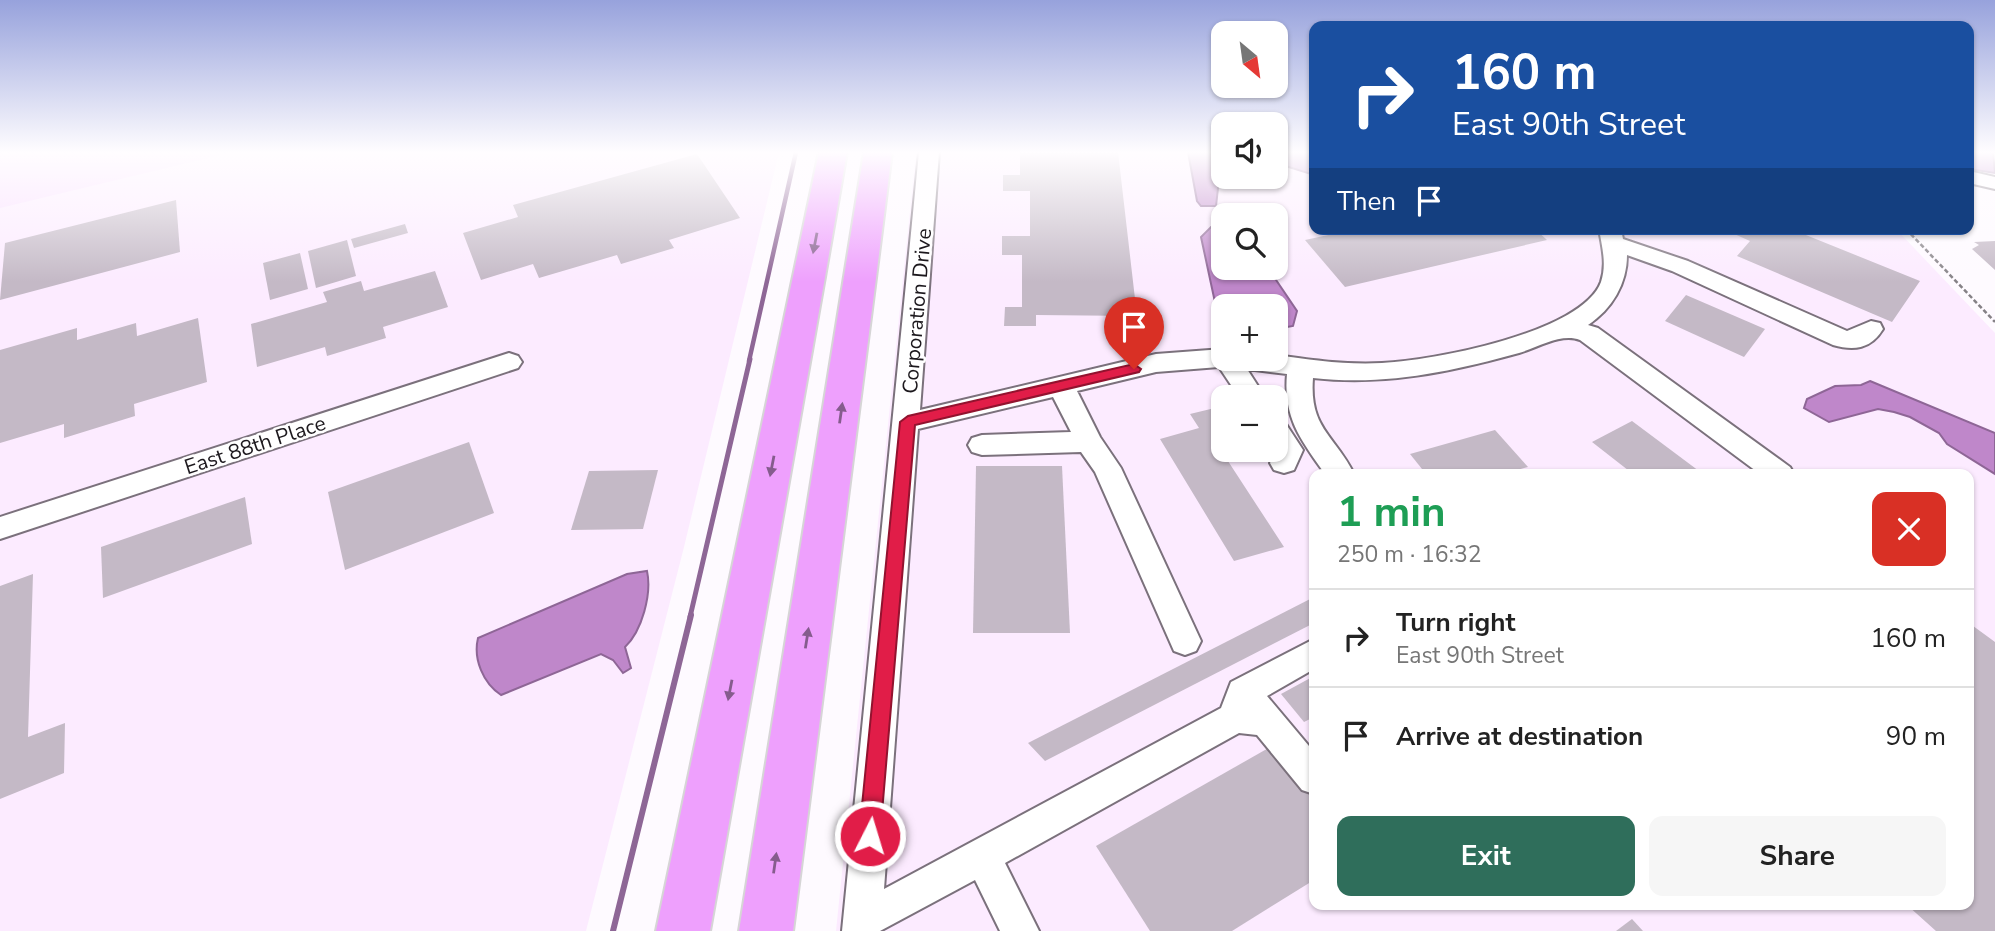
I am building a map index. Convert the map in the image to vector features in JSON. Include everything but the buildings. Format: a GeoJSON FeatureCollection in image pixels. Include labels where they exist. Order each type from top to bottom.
{"type":"FeatureCollection","features":[{"type":"Feature","properties":{"kind":"highway"},"geometry":{"type":"LineString","coordinates":[[682,931],[825,195]]}},
{"type":"Feature","properties":{"kind":"highway"},"geometry":{"type":"LineString","coordinates":[[766,931],[872,195]]}},
{"type":"Feature","properties":{"kind":"street","name":"Corporation Drive"},"geometry":{"type":"LineString","coordinates":[[861,925],[908,422],[926,195]]}},
{"type":"Feature","properties":{"kind":"street"},"geometry":{"type":"LineString","coordinates":[[1288,365],[1360,372],[1428,367],[1543,339],[1569,327],[1594,309],[1608,291],[1616,260],[1612,236]]}},
{"type":"Feature","properties":{"kind":"street"},"geometry":{"type":"LineString","coordinates":[[1612,236],[1842,339],[1855,341],[1871,329]]}},
{"type":"Feature","properties":{"kind":"street"},"geometry":{"type":"LineString","coordinates":[[1569,327],[1590,334],[1773,469]]}},
{"type":"Feature","properties":{"kind":"street"},"geometry":{"type":"LineString","coordinates":[[908,422],[1156,363],[1211,359]]}},
{"type":"Feature","properties":{"kind":"street","name":"East 88th Place"},"geometry":{"type":"LineString","coordinates":[[0,528],[509,362]]}},
{"type":"Feature","properties":{"kind":"street"},"geometry":{"type":"LineString","coordinates":[[1301,366],[1298,394],[1301,418],[1337,469]]}},
{"type":"Feature","properties":{"kind":"street"},"geometry":{"type":"LineString","coordinates":[[1061,386],[1089,442],[1107,468],[1185,641]]}},
{"type":"Feature","properties":{"kind":"street"},"geometry":{"type":"LineString","coordinates":[[982,445],[1089,442]]}},
{"type":"Feature","properties":{"kind":"street"},"geometry":{"type":"LineString","coordinates":[[861,925],[898,902],[1248,710],[1309,657]]}},
{"type":"Feature","properties":{"kind":"street"},"geometry":{"type":"LineString","coordinates":[[1248,710],[1308,759]]}},
{"type":"Feature","properties":{"kind":"street"},"geometry":{"type":"LineString","coordinates":[[982,856],[1020,931]]}},
{"type":"Feature","properties":{"kind":"path"},"geometry":{"type":"LineString","coordinates":[[1912,235],[1995,322]]}},
{"type":"Feature","properties":{"kind":"shaded area"},"geometry":{"type":"Polygon","coordinates":[[[0,195],[769,195],[684,547],[586,931],[0,931],[0,195]]]}},
{"type":"Feature","properties":{"kind":"shaded area"},"geometry":{"type":"Polygon","coordinates":[[[0,195],[52,195],[0,208],[0,195]]]}},
{"type":"Feature","properties":{"kind":"shaded area"},"geometry":{"type":"Polygon","coordinates":[[[912,195],[1309,195],[1309,235],[1902,235],[1995,333],[1995,931],[836,931],[912,195]]]}},
{"type":"Feature","properties":{"kind":"shaded area"},"geometry":{"type":"Polygon","coordinates":[[[1196,195],[1217,195],[1216,203],[1201,206],[1196,195]]]}},
{"type":"Feature","properties":{"kind":"shaded area"},"geometry":{"type":"Polygon","coordinates":[[[1211,227],[1211,280],[1276,280],[1286,294],[1213,294],[1201,237],[1211,227]]]}},
{"type":"Feature","properties":{"kind":"shaded area"},"geometry":{"type":"Polygon","coordinates":[[[1288,298],[1297,311],[1293,326],[1288,327],[1288,298]]]}},
{"type":"Feature","properties":{"kind":"shaded area"},"geometry":{"type":"Polygon","coordinates":[[[1870,381],[1995,433],[1995,474],[1947,444],[1939,433],[1910,417],[1878,409],[1829,422],[1804,408],[1807,399],[1835,386],[1861,385],[1870,381]]]}},
{"type":"Feature","properties":{"kind":"shaded area"},"geometry":{"type":"Polygon","coordinates":[[[647,571],[648,590],[644,612],[636,632],[625,647],[631,668],[623,673],[613,660],[601,654],[501,695],[484,677],[478,662],[478,638],[627,574],[647,571]]]}},
{"type":"Feature","properties":{"kind":"waterway"},"geometry":{"type":"LineString","coordinates":[[749,361],[786,195]]}},
{"type":"Feature","properties":{"kind":"waterway"},"geometry":{"type":"LineString","coordinates":[[690,617],[750,359]]}},
{"type":"Feature","properties":{"kind":"waterway"},"geometry":{"type":"LineString","coordinates":[[613,931],[691,615]]}},
{"type":"Feature","properties":{"kind":"route"},"geometry":{"type":"LineString","coordinates":[[870,836],[908,422],[1134,369]]}}]}
